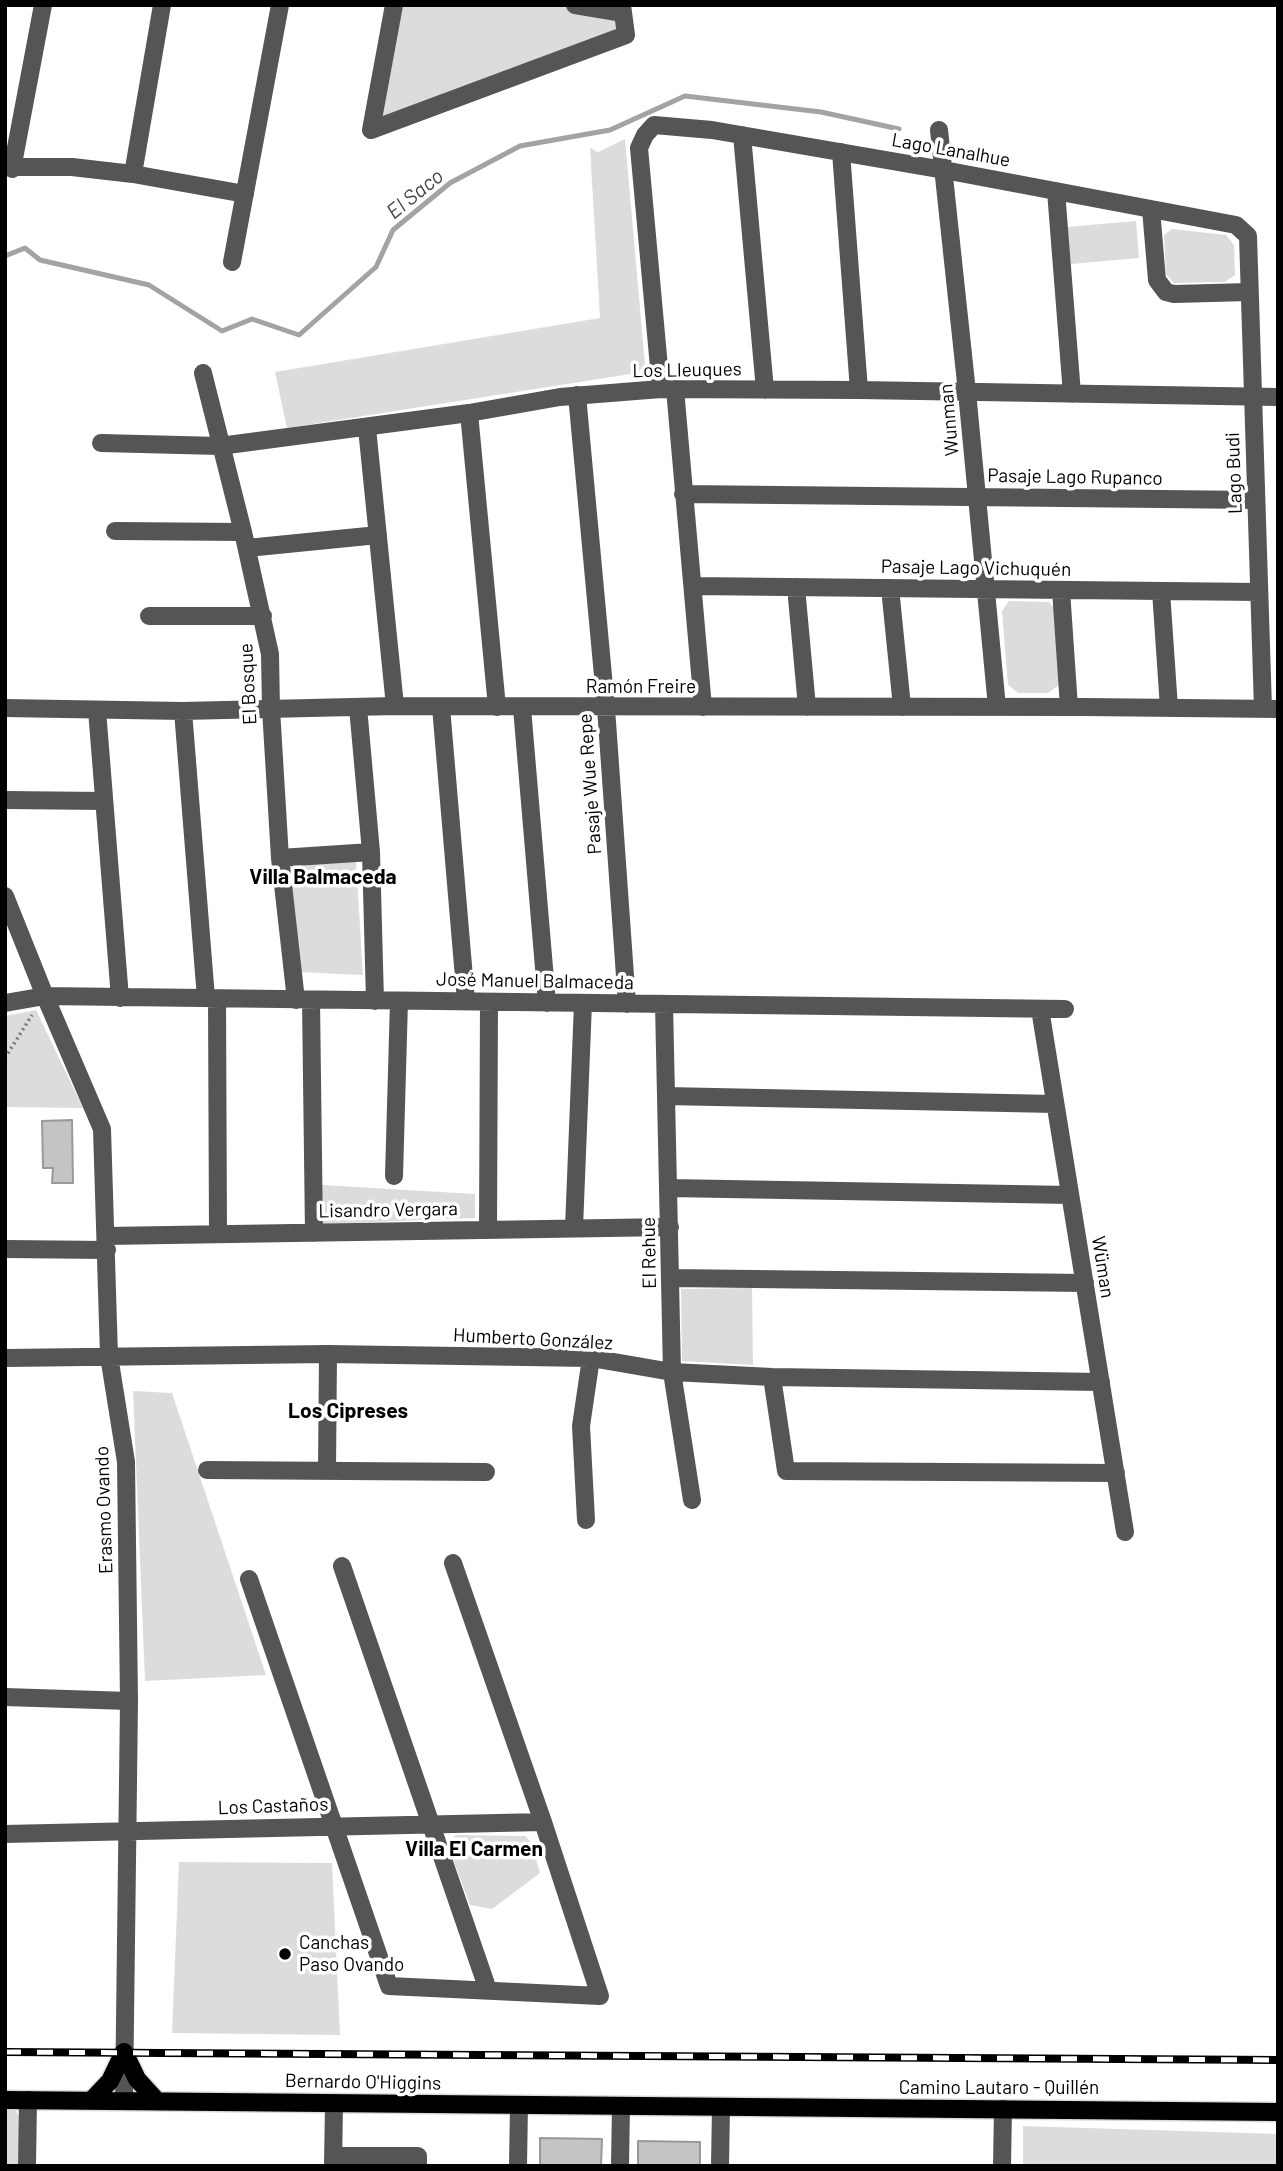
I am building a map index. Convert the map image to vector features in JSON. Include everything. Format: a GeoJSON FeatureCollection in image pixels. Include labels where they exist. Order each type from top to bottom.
{"type":"FeatureCollection","features":[{"type":"Feature","properties":{"kind":"main road"},"geometry":{"type":"LineString","coordinates":[[92,2101],[110,2081],[124,2052]]}},
{"type":"Feature","properties":{"kind":"main road"},"geometry":{"type":"LineString","coordinates":[[124,2052],[137,2079],[157,2101]]}},
{"type":"Feature","properties":{"kind":"main road","name":"Bernardo O'Higgins"},"geometry":{"type":"LineString","coordinates":[[5,2100],[721,2107]]}},
{"type":"Feature","properties":{"kind":"main road","name":"Camino Lautaro - Quillén"},"geometry":{"type":"LineString","coordinates":[[721,2107],[1278,2112]]}},
{"type":"Feature","properties":{"kind":"street"},"geometry":{"type":"LineString","coordinates":[[43,5],[9,168],[72,167],[133,174],[245,194]]}},
{"type":"Feature","properties":{"kind":"street"},"geometry":{"type":"LineString","coordinates":[[133,174],[162,5]]}},
{"type":"Feature","properties":{"kind":"street"},"geometry":{"type":"LineString","coordinates":[[232,262],[280,5]]}},
{"type":"Feature","properties":{"kind":"street"},"geometry":{"type":"LineString","coordinates":[[394,5],[371,130],[626,35],[622,9],[575,5]]}},
{"type":"Feature","properties":{"kind":"street","name":"Lago Lanalhue"},"geometry":{"type":"LineString","coordinates":[[668,389],[639,159],[639,148],[645,135],[657,124],[841,152],[1236,225],[1248,236]]}},
{"type":"Feature","properties":{"kind":"street","name":"Wunman"},"geometry":{"type":"LineString","coordinates":[[939,130],[997,707]]}},
{"type":"Feature","properties":{"kind":"street"},"geometry":{"type":"LineString","coordinates":[[742,135],[765,390]]}},
{"type":"Feature","properties":{"kind":"street"},"geometry":{"type":"LineString","coordinates":[[841,152],[859,390]]}},
{"type":"Feature","properties":{"kind":"street"},"geometry":{"type":"LineString","coordinates":[[1056,191],[1072,394]]}},
{"type":"Feature","properties":{"kind":"street"},"geometry":{"type":"LineString","coordinates":[[1151,209],[1157,280],[1166,292],[1249,292]]}},
{"type":"Feature","properties":{"kind":"street","name":"Lago Budi"},"geometry":{"type":"LineString","coordinates":[[1248,236],[1259,592],[1270,709]]}},
{"type":"Feature","properties":{"kind":"street","name":"El Bosque"},"geometry":{"type":"LineString","coordinates":[[203,373],[245,540],[270,654],[280,858],[304,1000],[314,1233]]}},
{"type":"Feature","properties":{"kind":"street"},"geometry":{"type":"LineString","coordinates":[[668,389],[684,494],[703,707]]}},
{"type":"Feature","properties":{"kind":"street","name":"Los Lleuques"},"geometry":{"type":"LineString","coordinates":[[101,443],[220,446],[367,428],[577,395],[668,389],[1278,397]]}},
{"type":"Feature","properties":{"kind":"street","name":"Pasaje Wue Repe"},"geometry":{"type":"LineString","coordinates":[[577,395],[606,708],[627,1004]]}},
{"type":"Feature","properties":{"kind":"street"},"geometry":{"type":"LineString","coordinates":[[469,413],[496,707]]}},
{"type":"Feature","properties":{"kind":"street"},"geometry":{"type":"LineString","coordinates":[[367,428],[395,706]]}},
{"type":"Feature","properties":{"kind":"street","name":"Pasaje Lago Rupanco"},"geometry":{"type":"LineString","coordinates":[[684,494],[1256,500]]}},
{"type":"Feature","properties":{"kind":"street"},"geometry":{"type":"LineString","coordinates":[[115,531],[245,540],[378,535]]}},
{"type":"Feature","properties":{"kind":"street","name":"Pasaje Lago Vichuquén"},"geometry":{"type":"LineString","coordinates":[[693,586],[1259,592]]}},
{"type":"Feature","properties":{"kind":"street"},"geometry":{"type":"LineString","coordinates":[[796,587],[807,707]]}},
{"type":"Feature","properties":{"kind":"street"},"geometry":{"type":"LineString","coordinates":[[890,588],[902,707]]}},
{"type":"Feature","properties":{"kind":"street"},"geometry":{"type":"LineString","coordinates":[[1060,590],[1069,707]]}},
{"type":"Feature","properties":{"kind":"street"},"geometry":{"type":"LineString","coordinates":[[1161,591],[1169,708]]}},
{"type":"Feature","properties":{"kind":"street"},"geometry":{"type":"LineString","coordinates":[[149,616],[263,616]]}},
{"type":"Feature","properties":{"kind":"street","name":"Ramón Freire"},"geometry":{"type":"LineString","coordinates":[[5,708],[183,711],[395,706],[1270,709]]}},
{"type":"Feature","properties":{"kind":"street"},"geometry":{"type":"LineString","coordinates":[[358,707],[371,852],[375,1001]]}},
{"type":"Feature","properties":{"kind":"street"},"geometry":{"type":"LineString","coordinates":[[441,707],[467,1001]]}},
{"type":"Feature","properties":{"kind":"street"},"geometry":{"type":"LineString","coordinates":[[522,708],[547,1003]]}},
{"type":"Feature","properties":{"kind":"street"},"geometry":{"type":"LineString","coordinates":[[97,709],[120,998]]}},
{"type":"Feature","properties":{"kind":"street"},"geometry":{"type":"LineString","coordinates":[[183,711],[211,998],[218,1234]]}},
{"type":"Feature","properties":{"kind":"street"},"geometry":{"type":"LineString","coordinates":[[5,800],[104,801]]}},
{"type":"Feature","properties":{"kind":"street"},"geometry":{"type":"LineString","coordinates":[[280,858],[371,852]]}},
{"type":"Feature","properties":{"kind":"street","name":"Erasmo Ovando"},"geometry":{"type":"LineString","coordinates":[[5,896],[102,1129],[109,1356],[126,1462],[129,1701],[124,2101]]}},
{"type":"Feature","properties":{"kind":"street","name":"José Manuel Balmaceda"},"geometry":{"type":"LineString","coordinates":[[5,1003],[45,996],[1065,1009]]}},
{"type":"Feature","properties":{"kind":"street"},"geometry":{"type":"LineString","coordinates":[[394,1176],[398,1001]]}},
{"type":"Feature","properties":{"kind":"street"},"geometry":{"type":"LineString","coordinates":[[488,1230],[489,1002]]}},
{"type":"Feature","properties":{"kind":"street"},"geometry":{"type":"LineString","coordinates":[[574,1228],[583,1003]]}},
{"type":"Feature","properties":{"kind":"street","name":"El Rehue"},"geometry":{"type":"LineString","coordinates":[[664,1004],[672,1372],[692,1500]]}},
{"type":"Feature","properties":{"kind":"street","name":"Wüman"},"geometry":{"type":"LineString","coordinates":[[1040,1009],[1125,1532]]}},
{"type":"Feature","properties":{"kind":"street"},"geometry":{"type":"LineString","coordinates":[[666,1096],[1055,1104]]}},
{"type":"Feature","properties":{"kind":"street"},"geometry":{"type":"LineString","coordinates":[[668,1188],[1070,1195]]}},
{"type":"Feature","properties":{"kind":"street","name":"Lisandro Vergara"},"geometry":{"type":"LineString","coordinates":[[5,1250],[218,1234],[670,1227]]}},
{"type":"Feature","properties":{"kind":"street"},"geometry":{"type":"LineString","coordinates":[[671,1278],[1085,1283]]}},
{"type":"Feature","properties":{"kind":"street"},"geometry":{"type":"LineString","coordinates":[[327,1470],[328,1354]]}},
{"type":"Feature","properties":{"kind":"street","name":"Humberto González"},"geometry":{"type":"LineString","coordinates":[[5,1358],[328,1354],[591,1358],[672,1372],[772,1377],[1101,1382]]}},
{"type":"Feature","properties":{"kind":"street"},"geometry":{"type":"LineString","coordinates":[[586,1520],[581,1426],[591,1358]]}},
{"type":"Feature","properties":{"kind":"street"},"geometry":{"type":"LineString","coordinates":[[772,1377],[786,1471],[1115,1473]]}},
{"type":"Feature","properties":{"kind":"street"},"geometry":{"type":"LineString","coordinates":[[207,1470],[486,1472]]}},
{"type":"Feature","properties":{"kind":"street"},"geometry":{"type":"LineString","coordinates":[[249,1579],[389,1986],[600,1996],[453,1563]]}},
{"type":"Feature","properties":{"kind":"street"},"geometry":{"type":"LineString","coordinates":[[342,1566],[488,1990]]}},
{"type":"Feature","properties":{"kind":"street"},"geometry":{"type":"LineString","coordinates":[[5,1697],[129,1701]]}},
{"type":"Feature","properties":{"kind":"street","name":"Los Castaños"},"geometry":{"type":"LineString","coordinates":[[5,1834],[543,1822]]}},
{"type":"Feature","properties":{"kind":"street"},"geometry":{"type":"LineString","coordinates":[[27,2166],[28,2100]]}},
{"type":"Feature","properties":{"kind":"street"},"geometry":{"type":"LineString","coordinates":[[334,2103],[333,2161],[418,2156],[418,2166]]}},
{"type":"Feature","properties":{"kind":"street"},"geometry":{"type":"LineString","coordinates":[[518,2166],[519,2105]]}},
{"type":"Feature","properties":{"kind":"street"},"geometry":{"type":"LineString","coordinates":[[620,2166],[621,2106]]}},
{"type":"Feature","properties":{"kind":"street"},"geometry":{"type":"LineString","coordinates":[[720,2166],[721,2107]]}},
{"type":"Feature","properties":{"kind":"street"},"geometry":{"type":"LineString","coordinates":[[1002,2166],[1003,2109]]}},
{"type":"Feature","properties":{"kind":"path"},"geometry":{"type":"LineString","coordinates":[[5,1058],[33,1013]]}},
{"type":"Feature","properties":{"kind":"shaded area"},"geometry":{"type":"Polygon","coordinates":[[[397,5],[554,5],[618,17],[620,33],[375,126],[397,5]]]}},
{"type":"Feature","properties":{"kind":"shaded area"},"geometry":{"type":"Polygon","coordinates":[[[625,139],[645,365],[637,373],[287,428],[275,372],[600,318],[590,148],[598,152],[625,139]]]}},
{"type":"Feature","properties":{"kind":"shaded area"},"geometry":{"type":"Polygon","coordinates":[[[1136,221],[1139,258],[1071,264],[1067,227],[1136,221]]]}},
{"type":"Feature","properties":{"kind":"shaded area"},"geometry":{"type":"Polygon","coordinates":[[[1172,229],[1226,235],[1234,245],[1235,275],[1225,282],[1174,283],[1166,274],[1164,235],[1172,229]]]}},
{"type":"Feature","properties":{"kind":"shaded area"},"geometry":{"type":"Polygon","coordinates":[[[1009,601],[1049,602],[1056,610],[1059,685],[1048,693],[1018,693],[1008,685],[1002,611],[1009,601]]]}},
{"type":"Feature","properties":{"kind":"shaded area"},"geometry":{"type":"Polygon","coordinates":[[[356,861],[363,975],[299,972],[288,867],[356,861]]]}},
{"type":"Feature","properties":{"kind":"shaded area"},"geometry":{"type":"Polygon","coordinates":[[[36,1010],[83,1108],[5,1107],[5,1016],[36,1010]]]}},
{"type":"Feature","properties":{"kind":"shaded area"},"geometry":{"type":"Polygon","coordinates":[[[322,1185],[475,1194],[475,1218],[323,1224],[322,1185]]]}},
{"type":"Feature","properties":{"kind":"shaded area"},"geometry":{"type":"Polygon","coordinates":[[[752,1288],[753,1365],[682,1361],[681,1289],[752,1288]]]}},
{"type":"Feature","properties":{"kind":"shaded area"},"geometry":{"type":"Polygon","coordinates":[[[133,1391],[172,1393],[266,1675],[145,1681],[133,1391]]]}},
{"type":"Feature","properties":{"kind":"shaded area"},"geometry":{"type":"Polygon","coordinates":[[[456,1835],[525,1836],[531,1842],[540,1873],[492,1909],[470,1905],[447,1843],[456,1835]]]}},
{"type":"Feature","properties":{"kind":"shaded area"},"geometry":{"type":"Polygon","coordinates":[[[179,1862],[332,1863],[340,2035],[172,2033],[179,1862]]]}},
{"type":"Feature","properties":{"kind":"shaded area"},"geometry":{"type":"Polygon","coordinates":[[[5,2109],[15,2109],[21,2121],[18,2166],[5,2166],[5,2109]]]}},
{"type":"Feature","properties":{"kind":"shaded area"},"geometry":{"type":"Polygon","coordinates":[[[1023,2126],[1278,2134],[1278,2166],[1023,2166],[1023,2126]]]}},
{"type":"Feature","properties":{"kind":"building"},"geometry":{"type":"Polygon","coordinates":[[[72,1120],[73,1183],[52,1183],[53,1168],[43,1168],[42,1121],[72,1120]]]}},
{"type":"Feature","properties":{"kind":"building"},"geometry":{"type":"Polygon","coordinates":[[[540,2138],[602,2139],[601,2166],[540,2166],[540,2138]]]}},
{"type":"Feature","properties":{"kind":"building"},"geometry":{"type":"Polygon","coordinates":[[[638,2141],[700,2142],[700,2166],[638,2166],[638,2141]]]}},
{"type":"Feature","properties":{"kind":"waterway","name":"El Saco"},"geometry":{"type":"LineString","coordinates":[[5,256],[25,248],[40,260],[149,285],[222,331],[252,319],[299,335],[376,267],[393,230],[450,183],[520,146],[610,130],[685,96],[821,112],[899,129]]}},
{"type":"Feature","properties":{"kind":"railway"},"geometry":{"type":"LineString","coordinates":[[5,2052],[1278,2060]]}},
{"type":"Feature","properties":{"kind":"place","name":"Canchas Paso Ovando"},"geometry":{"type":"Point","coordinates":[285,1954]}},
{"type":"Feature","properties":{"kind":"district","name":"Villa Balmaceda"},"geometry":{"type":"Point","coordinates":[323,877]}},
{"type":"Feature","properties":{"kind":"district","name":"Los Cipreses"},"geometry":{"type":"Point","coordinates":[348,1411]}},
{"type":"Feature","properties":{"kind":"district","name":"Villa El Carmen"},"geometry":{"type":"Point","coordinates":[474,1849]}}]}
